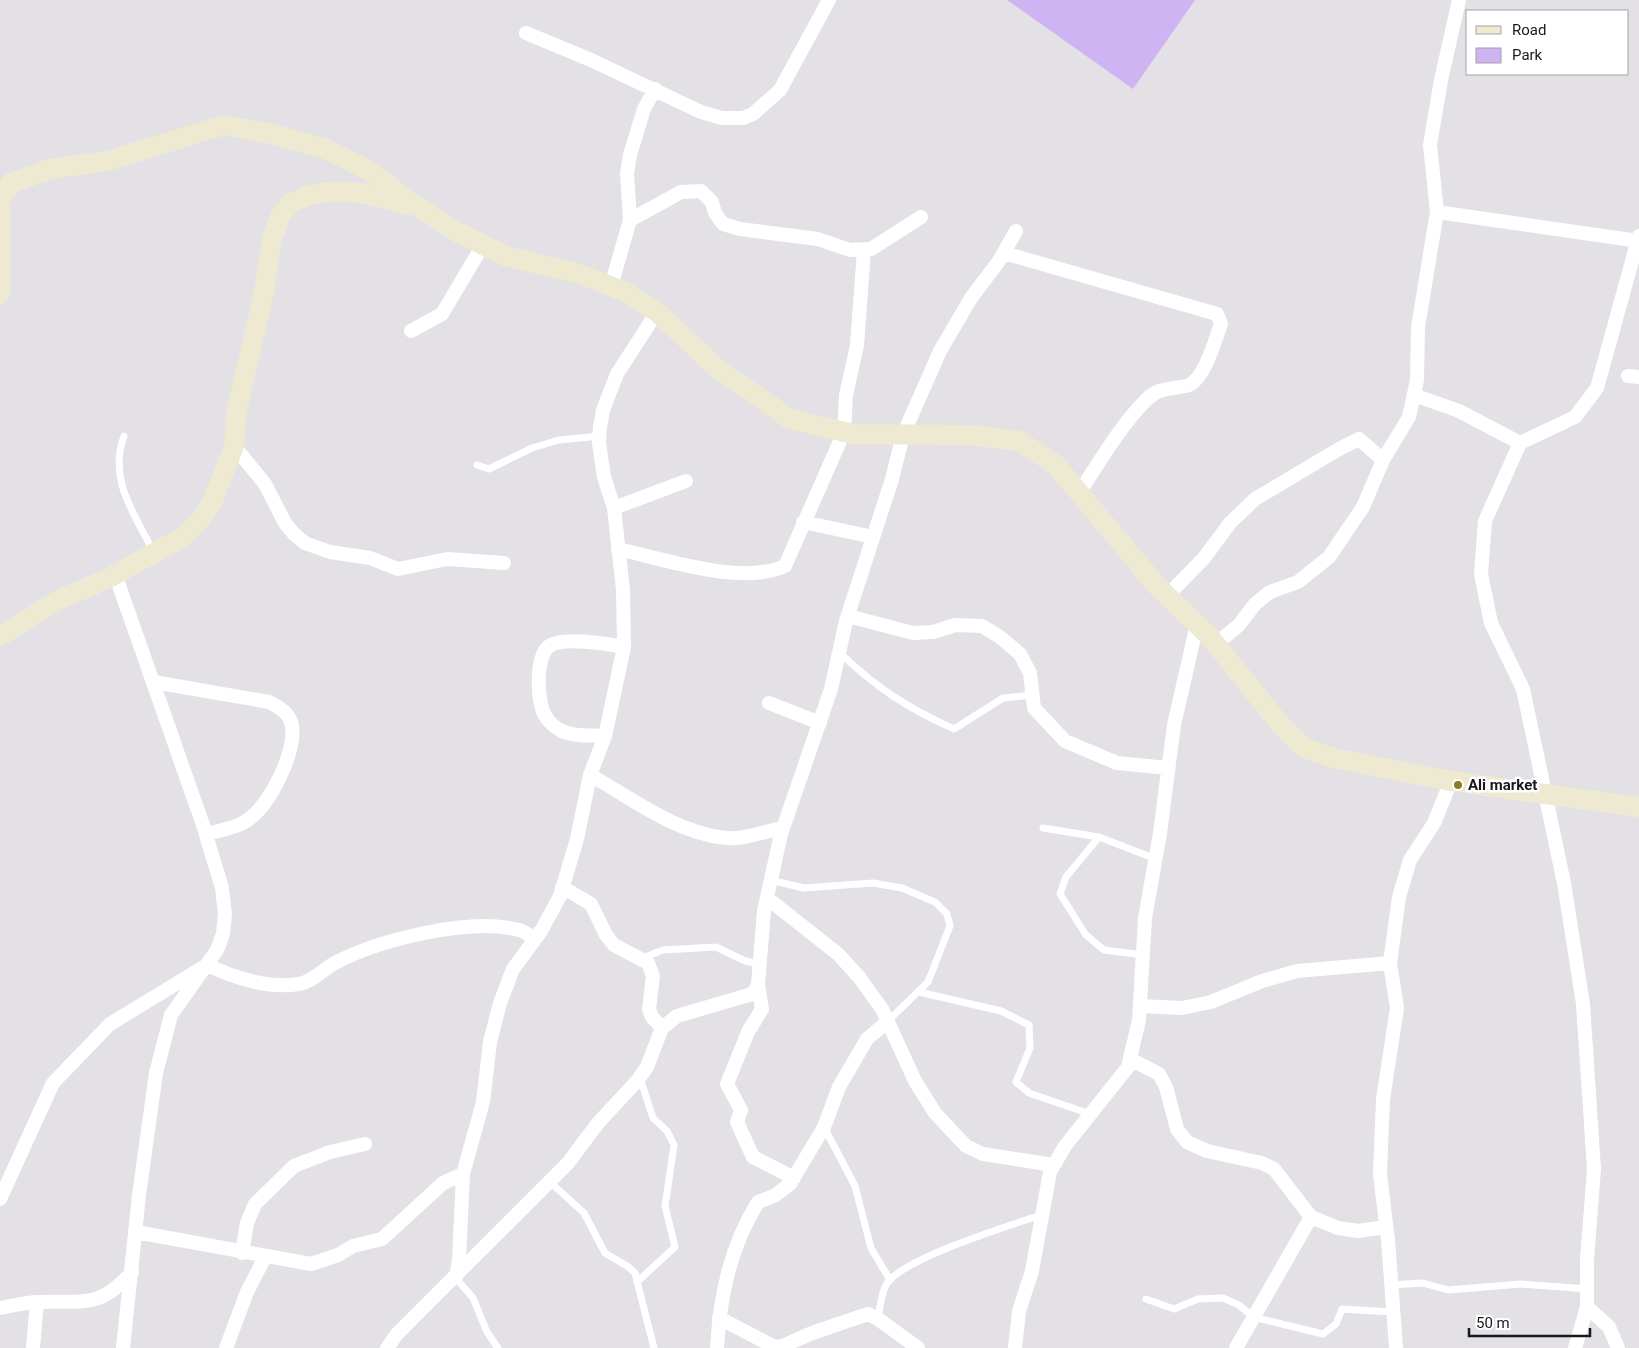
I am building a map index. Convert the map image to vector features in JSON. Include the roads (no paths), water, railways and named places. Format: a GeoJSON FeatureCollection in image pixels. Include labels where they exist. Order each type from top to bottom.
{"type":"FeatureCollection","features":[{"type":"Feature","properties":{"kind":"street"},"geometry":{"type":"LineString","coordinates":[[526,33],[655,89],[701,112],[722,118],[743,118],[753,114],[780,90],[829,0]]}},
{"type":"Feature","properties":{"kind":"street"},"geometry":{"type":"LineString","coordinates":[[1216,644],[1238,625],[1254,604],[1270,592],[1298,582],[1329,557],[1363,507],[1383,460],[1409,417],[1417,380],[1418,327],[1437,212],[1430,145],[1441,80],[1459,0]]}},
{"type":"Feature","properties":{"kind":"street"},"geometry":{"type":"LineString","coordinates":[[611,286],[630,220],[628,174],[630,155],[644,109],[655,89]]}},
{"type":"Feature","properties":{"kind":"street"},"geometry":{"type":"LineString","coordinates":[[0,198],[11,183],[50,170],[107,161],[224,125],[272,134],[326,149],[372,172],[421,208],[505,256],[578,273],[611,286],[656,312],[718,369],[790,419],[844,432],[903,435],[969,435],[1020,441],[1056,465],[1167,596],[1216,644],[1280,724],[1303,747],[1333,758],[1451,781],[1639,807]]}},
{"type":"Feature","properties":{"kind":"street"},"geometry":{"type":"LineString","coordinates":[[630,220],[681,192],[701,191],[712,202],[715,213],[723,224],[740,229],[818,239],[850,250],[871,250],[921,217]]}},
{"type":"Feature","properties":{"kind":"street"},"geometry":{"type":"LineString","coordinates":[[0,636],[60,599],[115,574],[183,537],[200,520],[212,503],[234,446],[236,414],[264,292],[272,238],[281,215],[290,204],[306,196],[327,192],[367,194],[421,208]]}},
{"type":"Feature","properties":{"kind":"street"},"geometry":{"type":"LineString","coordinates":[[0,206],[0,294]]}},
{"type":"Feature","properties":{"kind":"street"},"geometry":{"type":"LineString","coordinates":[[1437,212],[1639,239],[1597,388],[1575,417],[1520,443],[1485,521],[1481,574],[1491,623],[1523,689],[1564,883],[1583,1004],[1594,1169],[1587,1259],[1587,1308],[1575,1348]]}},
{"type":"Feature","properties":{"kind":"street"},"geometry":{"type":"LineString","coordinates":[[794,1178],[753,1157],[738,1122],[741,1110],[727,1084],[748,1032],[762,1009],[758,985],[766,898],[770,880],[783,828],[831,689],[848,616],[892,480],[903,435],[940,351],[971,298],[1004,253],[1016,232]]}},
{"type":"Feature","properties":{"kind":"street"},"geometry":{"type":"LineString","coordinates":[[411,332],[442,314],[483,245]]}},
{"type":"Feature","properties":{"kind":"street"},"geometry":{"type":"LineString","coordinates":[[618,549],[710,571],[771,572],[785,566],[844,432],[846,395],[857,345],[864,250]]}},
{"type":"Feature","properties":{"kind":"street"},"geometry":{"type":"LineString","coordinates":[[1004,253],[1217,314],[1221,324],[1199,377],[1189,386],[1157,391],[1147,399],[1121,430],[1079,493]]}},
{"type":"Feature","properties":{"kind":"street"},"geometry":{"type":"LineString","coordinates":[[456,1277],[459,1260],[463,1174],[483,1102],[490,1042],[500,1003],[513,969],[535,938],[562,888],[577,839],[590,775],[605,736],[624,647],[623,590],[614,508],[604,477],[600,436],[603,410],[617,374],[656,312]]}},
{"type":"Feature","properties":{"kind":"street"},"geometry":{"type":"LineString","coordinates":[[1414,396],[1459,411],[1520,443]]}},
{"type":"Feature","properties":{"kind":"street"},"geometry":{"type":"LineString","coordinates":[[1167,596],[1204,558],[1230,523],[1255,499],[1330,453],[1359,439],[1383,460]]}},
{"type":"Feature","properties":{"kind":"street"},"geometry":{"type":"LineString","coordinates":[[234,446],[265,484],[285,523],[305,543],[330,552],[370,558],[398,569],[447,559],[504,564]]}},
{"type":"Feature","properties":{"kind":"street"},"geometry":{"type":"LineString","coordinates":[[614,508],[686,482]]}},
{"type":"Feature","properties":{"kind":"street"},"geometry":{"type":"LineString","coordinates":[[803,522],[873,537]]}},
{"type":"Feature","properties":{"kind":"street"},"geometry":{"type":"LineString","coordinates":[[115,574],[206,834],[222,888],[225,914],[223,934],[217,950],[171,1015],[156,1073],[123,1348]]}},
{"type":"Feature","properties":{"kind":"street"},"geometry":{"type":"LineString","coordinates":[[848,616],[913,633],[933,632],[955,625],[982,626],[1020,654],[1030,673],[1034,708],[1065,741],[1116,763],[1168,768]]}},
{"type":"Feature","properties":{"kind":"street"},"geometry":{"type":"LineString","coordinates":[[1014,1348],[1019,1311],[1032,1271],[1041,1214],[1053,1165],[1090,1114],[1128,1067],[1140,1006],[1146,918],[1168,768],[1182,682],[1197,624]]}},
{"type":"Feature","properties":{"kind":"street"},"geometry":{"type":"LineString","coordinates":[[605,736],[578,735],[564,732],[546,718],[543,711],[538,670],[542,657],[548,647],[560,643],[600,643],[624,647]]}},
{"type":"Feature","properties":{"kind":"street"},"geometry":{"type":"LineString","coordinates":[[154,682],[269,702],[285,710],[292,726],[289,748],[277,783],[263,808],[245,822],[206,834]]}},
{"type":"Feature","properties":{"kind":"street"},"geometry":{"type":"LineString","coordinates":[[769,703],[820,723]]}},
{"type":"Feature","properties":{"kind":"street"},"geometry":{"type":"LineString","coordinates":[[590,775],[677,825],[706,834],[736,838],[783,828]]}},
{"type":"Feature","properties":{"kind":"street"},"geometry":{"type":"LineString","coordinates":[[1396,1348],[1380,1174],[1383,1108],[1390,1046],[1397,1008],[1390,963],[1399,897],[1410,860],[1434,823],[1451,781]]}},
{"type":"Feature","properties":{"kind":"street"},"geometry":{"type":"LineString","coordinates":[[562,888],[591,904],[606,935],[614,945],[648,963],[653,976],[649,1009],[652,1017],[662,1028]]}},
{"type":"Feature","properties":{"kind":"street"},"geometry":{"type":"LineString","coordinates":[[766,898],[838,954],[869,990],[888,1021],[915,1081],[935,1113],[966,1146],[983,1154],[1053,1165]]}},
{"type":"Feature","properties":{"kind":"street"},"geometry":{"type":"LineString","coordinates":[[207,965],[234,978],[274,985],[300,984],[334,963],[387,942],[428,932],[494,926],[520,930],[535,938]]}},
{"type":"Feature","properties":{"kind":"street"},"geometry":{"type":"LineString","coordinates":[[1140,1006],[1182,1008],[1211,1002],[1262,981],[1297,972],[1390,963]]}},
{"type":"Feature","properties":{"kind":"street"},"geometry":{"type":"LineString","coordinates":[[0,1199],[53,1084],[110,1024],[207,965]]}},
{"type":"Feature","properties":{"kind":"street"},"geometry":{"type":"LineString","coordinates":[[386,1348],[397,1334],[550,1182],[640,1078],[647,1067],[662,1028],[677,1016],[749,995],[755,991],[758,985]]}},
{"type":"Feature","properties":{"kind":"street"},"geometry":{"type":"LineString","coordinates":[[717,1348],[723,1287],[747,1220],[758,1202],[774,1196],[790,1184],[824,1127],[839,1086],[867,1039],[888,1021]]}},
{"type":"Feature","properties":{"kind":"street"},"geometry":{"type":"LineString","coordinates":[[1130,1059],[1159,1074],[1166,1087],[1177,1129],[1187,1142],[1207,1151],[1262,1162],[1274,1169],[1311,1217],[1338,1228],[1358,1231],[1386,1227]]}},
{"type":"Feature","properties":{"kind":"street"},"geometry":{"type":"LineString","coordinates":[[242,1252],[247,1223],[254,1204],[294,1166],[330,1152],[365,1144]]}},
{"type":"Feature","properties":{"kind":"street"},"geometry":{"type":"LineString","coordinates":[[136,1232],[311,1264],[338,1255],[353,1246],[382,1239],[442,1183],[463,1174]]}},
{"type":"Feature","properties":{"kind":"street"},"geometry":{"type":"LineString","coordinates":[[1236,1348],[1311,1217]]}},
{"type":"Feature","properties":{"kind":"street"},"geometry":{"type":"LineString","coordinates":[[226,1348],[246,1292],[265,1257]]}},
{"type":"Feature","properties":{"kind":"street"},"geometry":{"type":"LineString","coordinates":[[0,1308],[37,1302],[73,1303],[94,1300],[116,1290],[132,1272]]}},
{"type":"Feature","properties":{"kind":"street"},"geometry":{"type":"LineString","coordinates":[[33,1348],[37,1302]]}},
{"type":"Feature","properties":{"kind":"street"},"geometry":{"type":"LineString","coordinates":[[1587,1308],[1609,1327],[1618,1348]]}},
{"type":"Feature","properties":{"kind":"street"},"geometry":{"type":"LineString","coordinates":[[719,1318],[776,1347],[868,1314],[918,1348]]}},
{"type":"Feature","properties":{"kind":"lane"},"geometry":{"type":"LineString","coordinates":[[124,436],[117,453],[119,481],[154,553]]}},
{"type":"Feature","properties":{"kind":"lane"},"geometry":{"type":"LineString","coordinates":[[477,465],[489,469],[532,448],[559,440],[600,436]]}},
{"type":"Feature","properties":{"kind":"lane"},"geometry":{"type":"LineString","coordinates":[[839,653],[870,681],[897,700],[954,729],[1003,698],[1033,695]]}},
{"type":"Feature","properties":{"kind":"lane"},"geometry":{"type":"LineString","coordinates":[[1043,828],[1099,837],[1156,859]]}},
{"type":"Feature","properties":{"kind":"lane"},"geometry":{"type":"LineString","coordinates":[[1099,837],[1066,877],[1060,894],[1086,935],[1104,950],[1143,955]]}},
{"type":"Feature","properties":{"kind":"lane"},"geometry":{"type":"LineString","coordinates":[[770,880],[804,888],[872,883],[902,888],[935,902],[948,914],[950,926],[928,982],[888,1021]]}},
{"type":"Feature","properties":{"kind":"lane"},"geometry":{"type":"LineString","coordinates":[[640,959],[663,950],[716,947],[745,960],[761,964]]}},
{"type":"Feature","properties":{"kind":"lane"},"geometry":{"type":"LineString","coordinates":[[919,992],[1001,1011],[1029,1025],[1030,1048],[1016,1082],[1029,1093],[1090,1114]]}},
{"type":"Feature","properties":{"kind":"lane"},"geometry":{"type":"LineString","coordinates":[[637,1282],[675,1247],[665,1206],[674,1145],[667,1130],[653,1118],[640,1078]]}},
{"type":"Feature","properties":{"kind":"lane"},"geometry":{"type":"LineString","coordinates":[[824,1127],[855,1186],[871,1248],[890,1280]]}},
{"type":"Feature","properties":{"kind":"lane"},"geometry":{"type":"LineString","coordinates":[[550,1182],[584,1214],[605,1253],[635,1273],[654,1348]]}},
{"type":"Feature","properties":{"kind":"lane"},"geometry":{"type":"LineString","coordinates":[[878,1319],[886,1286],[899,1270],[930,1256],[1041,1214]]}},
{"type":"Feature","properties":{"kind":"lane"},"geometry":{"type":"LineString","coordinates":[[456,1277],[473,1298],[487,1332],[498,1348]]}},
{"type":"Feature","properties":{"kind":"lane"},"geometry":{"type":"LineString","coordinates":[[1391,1285],[1423,1283],[1448,1290],[1521,1284],[1588,1289]]}},
{"type":"Feature","properties":{"kind":"lane"},"geometry":{"type":"LineString","coordinates":[[1146,1299],[1174,1309],[1198,1299],[1223,1298],[1239,1305],[1253,1317],[1324,1334],[1336,1324],[1342,1309],[1392,1312]]}},
{"type":"Feature","properties":{"kind":"place","name":"Ali market"},"geometry":{"type":"Point","coordinates":[1458,785]}}]}
